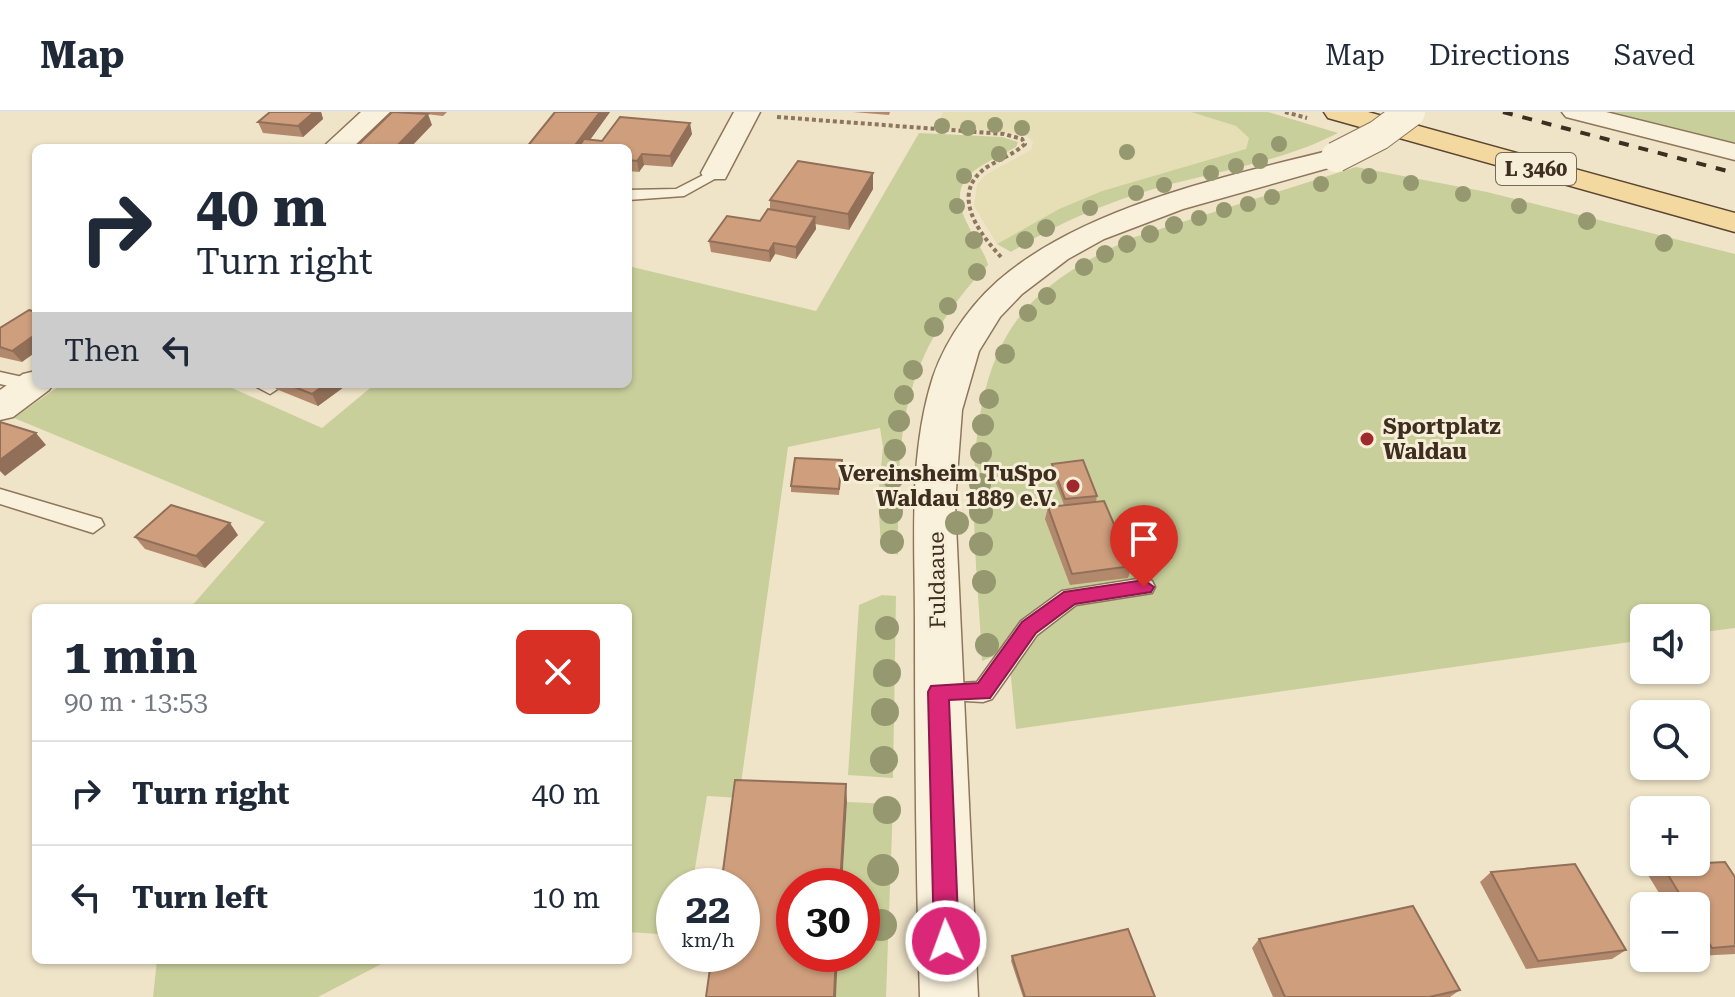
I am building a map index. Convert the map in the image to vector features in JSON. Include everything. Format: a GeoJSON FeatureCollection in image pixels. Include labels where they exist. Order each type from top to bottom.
{"type":"FeatureCollection","features":[{"type":"Feature","properties":{"kind":"main road","name":"L 3460"},"geometry":{"type":"LineString","coordinates":[[1338,112],[1735,223]]}},
{"type":"Feature","properties":{"kind":"main road","name":"L 3460"},"geometry":{"type":"LineString","coordinates":[[1400,112],[1735,204]]}},
{"type":"Feature","properties":{"kind":"street"},"geometry":{"type":"LineString","coordinates":[[341,144],[377,112]]}},
{"type":"Feature","properties":{"kind":"street","name":"Fuldaaue"},"geometry":{"type":"LineString","coordinates":[[949,997],[938,692],[936,513],[940,436],[950,379],[971,336],[991,306],[1021,278],[1075,243],[1133,215],[1336,157],[1379,135],[1410,112]]}},
{"type":"Feature","properties":{"kind":"street"},"geometry":{"type":"LineString","coordinates":[[1575,112],[1735,152]]}},
{"type":"Feature","properties":{"kind":"street"},"geometry":{"type":"LineString","coordinates":[[715,173],[746,113]]}},
{"type":"Feature","properties":{"kind":"street"},"geometry":{"type":"LineString","coordinates":[[0,408],[22,382]]}},
{"type":"Feature","properties":{"kind":"lane"},"geometry":{"type":"LineString","coordinates":[[632,195],[679,193],[715,173]]}},
{"type":"Feature","properties":{"kind":"lane"},"geometry":{"type":"LineString","coordinates":[[0,496],[93,525]]}},
{"type":"Feature","properties":{"kind":"lane"},"geometry":{"type":"LineString","coordinates":[[938,692],[983,692],[1029,628],[1070,597],[1144,587]]}},
{"type":"Feature","properties":{"kind":"path"},"geometry":{"type":"LineString","coordinates":[[746,113],[1017,136],[1025,144],[1018,152],[982,170],[969,184],[967,205],[985,240],[1021,278]]}},
{"type":"Feature","properties":{"kind":"shaded area"},"geometry":{"type":"Polygon","coordinates":[[[943,112],[1191,112],[1236,126],[1249,138],[1246,150],[1102,191],[1059,209],[997,244],[974,206],[977,185],[985,175],[1031,150],[1033,142],[1027,136],[1007,132],[937,127],[943,112]]]}},
{"type":"Feature","properties":{"kind":"green space"},"geometry":{"type":"Polygon","coordinates":[[[1191,112],[1268,112],[1338,133],[1272,159],[1118,200],[1063,223],[1011,252],[997,244],[1059,209],[1102,191],[1246,149],[1249,138],[1236,126],[1191,112]]]}},
{"type":"Feature","properties":{"kind":"green space"},"geometry":{"type":"Polygon","coordinates":[[[1607,112],[1735,112],[1735,145],[1607,112]]]}},
{"type":"Feature","properties":{"kind":"green space"},"geometry":{"type":"Polygon","coordinates":[[[919,133],[1002,137],[1018,142],[1016,147],[979,168],[963,184],[961,208],[988,265],[958,300],[936,333],[909,399],[899,471],[898,555],[881,546],[878,498],[883,447],[880,428],[788,447],[739,798],[707,796],[695,868],[656,868],[656,934],[632,932],[632,604],[193,604],[265,522],[14,418],[56,388],[232,388],[322,428],[370,388],[632,388],[632,267],[816,311],[919,133]]]}},
{"type":"Feature","properties":{"kind":"green space","name":"Sportplatz Waldau"},"geometry":{"type":"Polygon","coordinates":[[[1356,167],[1487,192],[1735,254],[1735,628],[1710,631],[1710,604],[1630,604],[1630,642],[1016,729],[1007,637],[999,654],[982,661],[974,479],[986,387],[1001,346],[1035,299],[1075,268],[1135,237],[1356,167]]]}},
{"type":"Feature","properties":{"kind":"green space"},"geometry":{"type":"Polygon","coordinates":[[[882,595],[896,596],[893,778],[848,775],[859,605],[882,595]]]}},
{"type":"Feature","properties":{"kind":"green space"},"geometry":{"type":"Polygon","coordinates":[[[847,802],[893,804],[886,997],[836,997],[837,972],[880,972],[880,868],[843,868],[847,802]]]}},
{"type":"Feature","properties":{"kind":"green space"},"geometry":{"type":"Polygon","coordinates":[[[157,964],[381,964],[318,997],[153,997],[157,964]]]}},
{"type":"Feature","properties":{"kind":"building"},"geometry":{"type":"Polygon","coordinates":[[[270,112],[314,112],[298,126],[258,122],[270,112]]]}},
{"type":"Feature","properties":{"kind":"building"},"geometry":{"type":"Polygon","coordinates":[[[392,112],[428,114],[399,144],[359,144],[392,112]]]}},
{"type":"Feature","properties":{"kind":"building"},"geometry":{"type":"Polygon","coordinates":[[[555,112],[600,112],[576,144],[529,144],[555,112]]]}},
{"type":"Feature","properties":{"kind":"building"},"geometry":{"type":"Polygon","coordinates":[[[620,117],[690,123],[670,156],[642,154],[637,161],[632,160],[632,144],[581,144],[584,139],[602,141],[620,117]]]}},
{"type":"Feature","properties":{"kind":"building"},"geometry":{"type":"Polygon","coordinates":[[[798,161],[873,173],[848,214],[770,200],[798,161]]]}},
{"type":"Feature","properties":{"kind":"building"},"geometry":{"type":"Polygon","coordinates":[[[768,209],[815,217],[796,247],[774,243],[769,251],[709,241],[727,216],[760,221],[768,209]]]}},
{"type":"Feature","properties":{"kind":"building"},"geometry":{"type":"Polygon","coordinates":[[[32,311],[32,337],[12,351],[0,347],[0,328],[32,311]]]}},
{"type":"Feature","properties":{"kind":"building"},"geometry":{"type":"Polygon","coordinates":[[[297,388],[320,388],[312,394],[297,388]]]}},
{"type":"Feature","properties":{"kind":"building"},"geometry":{"type":"Polygon","coordinates":[[[0,422],[36,433],[0,460],[0,422]]]}},
{"type":"Feature","properties":{"kind":"building"},"geometry":{"type":"Polygon","coordinates":[[[795,458],[842,460],[839,489],[791,486],[795,458]]]}},
{"type":"Feature","properties":{"kind":"building","name":"Vereinsheim TuSpo Waldau 1889 e.V."},"geometry":{"type":"Polygon","coordinates":[[[1083,460],[1097,496],[1065,499],[1052,464],[1083,460]]]}},
{"type":"Feature","properties":{"kind":"building"},"geometry":{"type":"Polygon","coordinates":[[[1104,501],[1132,566],[1072,574],[1048,507],[1104,501]]]}},
{"type":"Feature","properties":{"kind":"building"},"geometry":{"type":"Polygon","coordinates":[[[171,505],[230,523],[196,556],[135,537],[171,505]]]}},
{"type":"Feature","properties":{"kind":"building"},"geometry":{"type":"Polygon","coordinates":[[[735,780],[846,784],[841,868],[776,868],[776,972],[835,972],[834,997],[706,997],[709,972],[760,972],[760,868],[723,868],[735,780]]]}},
{"type":"Feature","properties":{"kind":"building"},"geometry":{"type":"Polygon","coordinates":[[[1725,862],[1735,877],[1735,946],[1712,948],[1710,945],[1710,892],[1678,892],[1669,876],[1710,876],[1710,863],[1725,862]]]}},
{"type":"Feature","properties":{"kind":"building"},"geometry":{"type":"Polygon","coordinates":[[[1575,864],[1626,950],[1538,961],[1491,872],[1575,864]]]}},
{"type":"Feature","properties":{"kind":"building"},"geometry":{"type":"Polygon","coordinates":[[[1413,906],[1460,990],[1429,997],[1285,997],[1259,939],[1413,906]]]}},
{"type":"Feature","properties":{"kind":"building"},"geometry":{"type":"Polygon","coordinates":[[[1128,929],[1155,997],[1025,997],[1012,956],[1128,929]]]}},
{"type":"Feature","properties":{"kind":"railway"},"geometry":{"type":"LineString","coordinates":[[1503,112],[1735,173]]}},
{"type":"Feature","properties":{"kind":"place","name":"Sportplatz Waldau"},"geometry":{"type":"Point","coordinates":[1367,439]}},
{"type":"Feature","properties":{"kind":"place","name":"Vereinsheim TuSpo Waldau 1889 e.V."},"geometry":{"type":"Point","coordinates":[1073,486]}},
{"type":"Feature","properties":{"kind":"route"},"geometry":{"type":"LineString","coordinates":[[946,941],[938,692],[983,692],[1029,628],[1070,597],[1144,587]]}}]}
